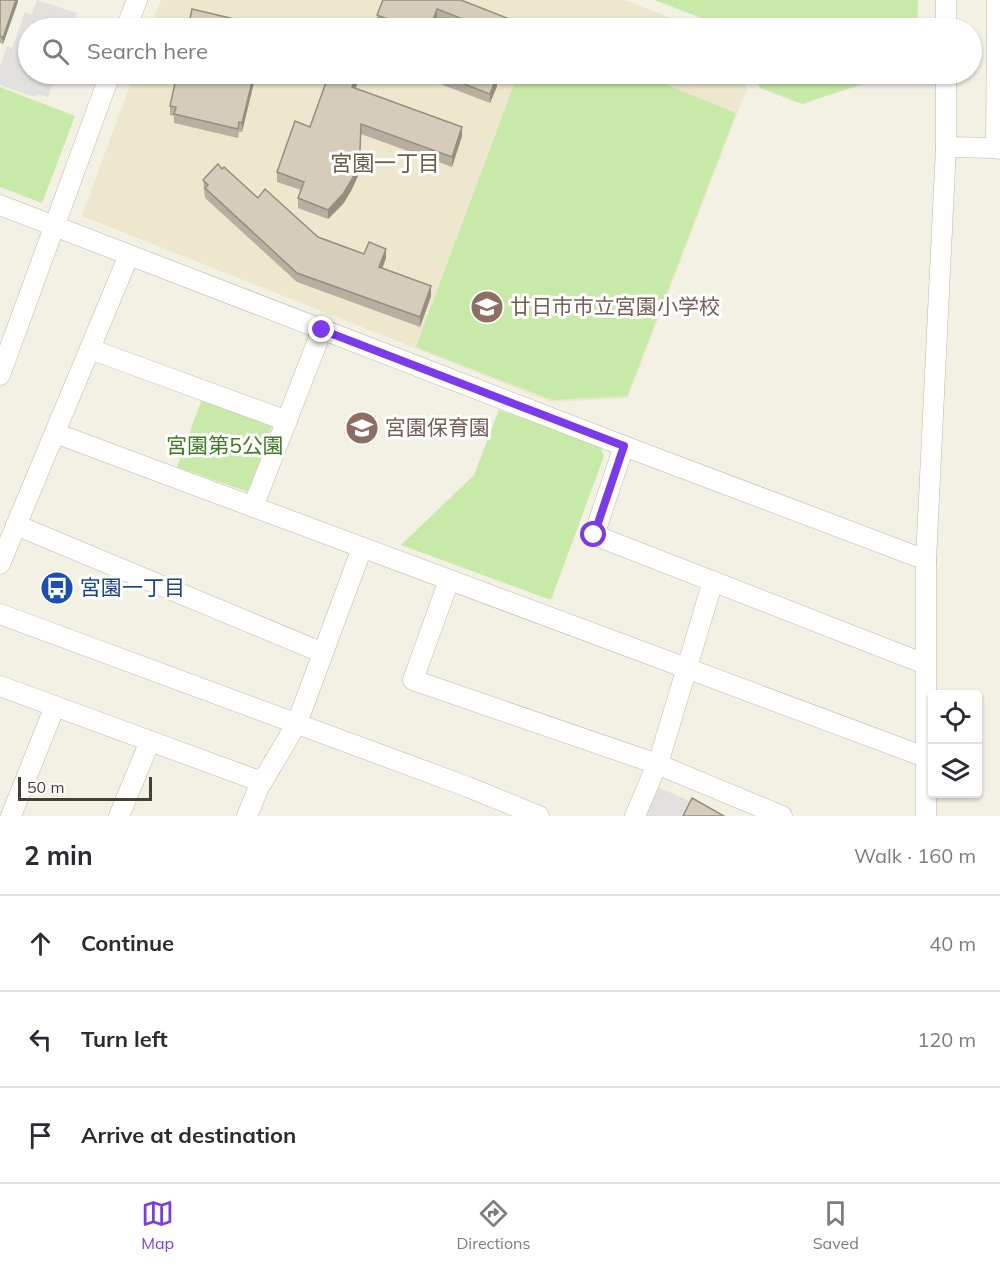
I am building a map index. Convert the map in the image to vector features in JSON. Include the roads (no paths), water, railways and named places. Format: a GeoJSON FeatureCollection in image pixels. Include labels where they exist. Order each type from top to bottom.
{"type":"FeatureCollection","features":[{"type":"Feature","properties":{"kind":"street"},"geometry":{"type":"LineString","coordinates":[[130,18],[137,0]]}},
{"type":"Feature","properties":{"kind":"street"},"geometry":{"type":"LineString","coordinates":[[946,0],[946,18]]}},
{"type":"Feature","properties":{"kind":"street"},"geometry":{"type":"LineString","coordinates":[[946,147],[998,148],[997,0]]}},
{"type":"Feature","properties":{"kind":"street"},"geometry":{"type":"LineString","coordinates":[[0,375],[106,84]]}},
{"type":"Feature","properties":{"kind":"street"},"geometry":{"type":"LineString","coordinates":[[926,816],[926,560],[946,147],[946,84]]}},
{"type":"Feature","properties":{"kind":"street"},"geometry":{"type":"LineString","coordinates":[[0,205],[926,560]]}},
{"type":"Feature","properties":{"kind":"street"},"geometry":{"type":"LineString","coordinates":[[0,564],[129,255]]}},
{"type":"Feature","properties":{"kind":"street"},"geometry":{"type":"LineString","coordinates":[[253,507],[322,330]]}},
{"type":"Feature","properties":{"kind":"street"},"geometry":{"type":"LineString","coordinates":[[90,349],[288,421]]}},
{"type":"Feature","properties":{"kind":"street"},"geometry":{"type":"LineString","coordinates":[[55,433],[925,758]]}},
{"type":"Feature","properties":{"kind":"street"},"geometry":{"type":"LineString","coordinates":[[624,446],[594,535],[925,664]]}},
{"type":"Feature","properties":{"kind":"street"},"geometry":{"type":"LineString","coordinates":[[16,525],[323,652]]}},
{"type":"Feature","properties":{"kind":"street"},"geometry":{"type":"LineString","coordinates":[[247,816],[262,782],[297,723],[362,548]]}},
{"type":"Feature","properties":{"kind":"street"},"geometry":{"type":"LineString","coordinates":[[449,580],[413,680],[657,764],[782,816]]}},
{"type":"Feature","properties":{"kind":"street"},"geometry":{"type":"LineString","coordinates":[[635,816],[657,764],[713,581]]}},
{"type":"Feature","properties":{"kind":"street"},"geometry":{"type":"LineString","coordinates":[[0,614],[468,787],[539,816]]}},
{"type":"Feature","properties":{"kind":"street"},"geometry":{"type":"LineString","coordinates":[[0,686],[262,782]]}},
{"type":"Feature","properties":{"kind":"street"},"geometry":{"type":"LineString","coordinates":[[11,816],[56,706]]}},
{"type":"Feature","properties":{"kind":"street"},"geometry":{"type":"LineString","coordinates":[[119,816],[150,741]]}},
{"type":"Feature","properties":{"kind":"place","name":"廿日市市立宮園小学校"},"geometry":{"type":"Point","coordinates":[487,307]}},
{"type":"Feature","properties":{"kind":"place","name":"宮園保育園"},"geometry":{"type":"Point","coordinates":[362,428]}},
{"type":"Feature","properties":{"kind":"place","name":"宮園一丁目"},"geometry":{"type":"Point","coordinates":[57,588]}},
{"type":"Feature","properties":{"kind":"district","name":"宮園一丁目"},"geometry":{"type":"Point","coordinates":[385,163]}},
{"type":"Feature","properties":{"kind":"park label","name":"宮園第5公園"},"geometry":{"type":"Point","coordinates":[225,446]}}]}
